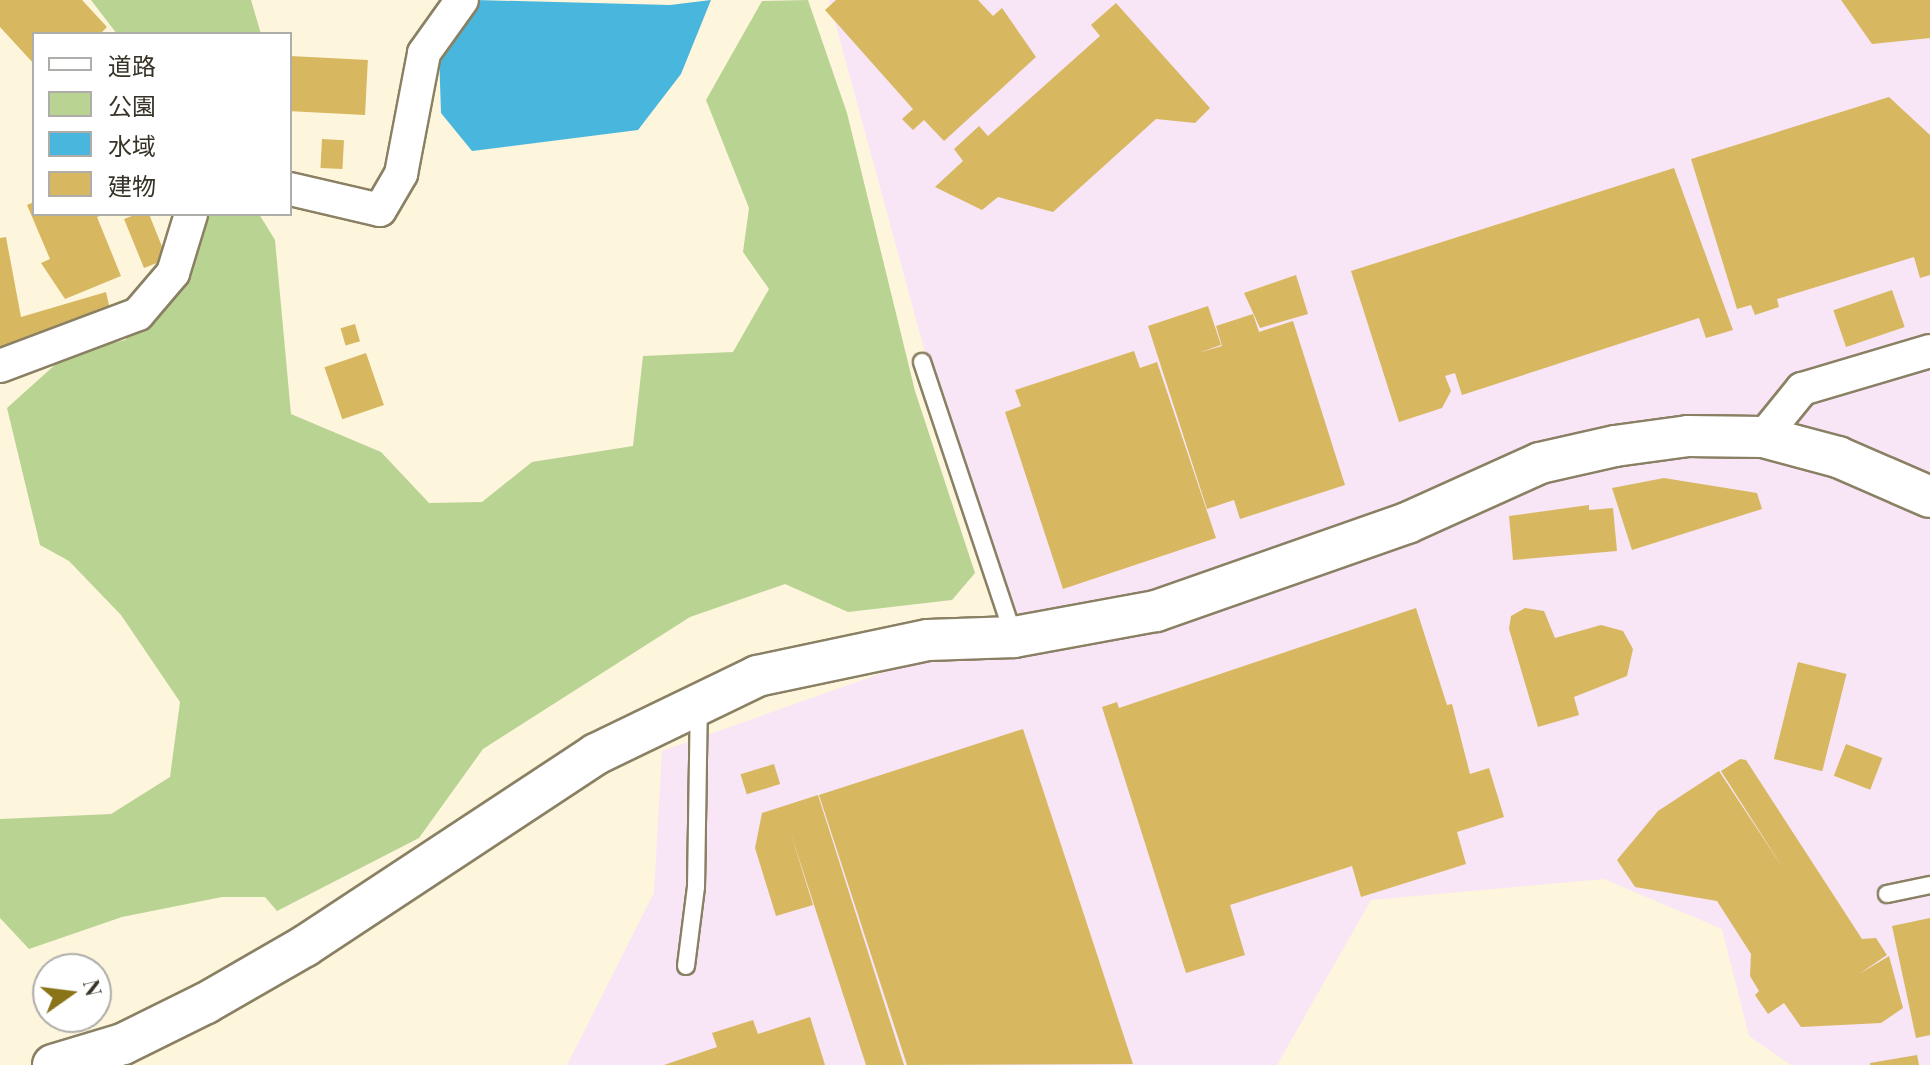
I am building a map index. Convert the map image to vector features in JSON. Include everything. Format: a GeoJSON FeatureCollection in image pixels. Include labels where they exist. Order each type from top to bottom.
{"type":"FeatureCollection","features":[{"type":"Feature","properties":{"kind":"street"},"geometry":{"type":"LineString","coordinates":[[292,189],[380,210],[401,174],[424,53],[462,0]]}},
{"type":"Feature","properties":{"kind":"street"},"geometry":{"type":"LineString","coordinates":[[0,366],[138,314],[173,273],[190,216]]}},
{"type":"Feature","properties":{"kind":"street"},"geometry":{"type":"LineString","coordinates":[[1763,437],[1802,389],[1930,351]]}},
{"type":"Feature","properties":{"kind":"street"},"geometry":{"type":"LineString","coordinates":[[53,1065],[123,1044],[218,996],[305,946],[596,754],[699,699],[757,676],[839,656],[928,640],[1014,637],[1156,611],[1407,523],[1540,463],[1688,436],[1763,437],[1838,457],[1930,497]]}},
{"type":"Feature","properties":{"kind":"lane"},"geometry":{"type":"LineString","coordinates":[[922,362],[1014,637]]}},
{"type":"Feature","properties":{"kind":"lane"},"geometry":{"type":"LineString","coordinates":[[686,966],[697,873],[699,699]]}},
{"type":"Feature","properties":{"kind":"lane"},"geometry":{"type":"LineString","coordinates":[[1887,894],[1930,885]]}},
{"type":"Feature","properties":{"kind":"shaded area"},"geometry":{"type":"Polygon","coordinates":[[[829,0],[1930,0],[1930,1065],[1791,1065],[1749,1036],[1722,929],[1604,879],[1371,900],[1277,1065],[567,1065],[654,893],[662,751],[1001,631],[829,0]]]}},
{"type":"Feature","properties":{"kind":"green space"},"geometry":{"type":"Polygon","coordinates":[[[91,0],[251,0],[260,32],[115,32],[91,0]]]}},
{"type":"Feature","properties":{"kind":"green space"},"geometry":{"type":"Polygon","coordinates":[[[808,0],[847,113],[915,391],[975,573],[952,600],[848,612],[785,584],[690,617],[483,749],[419,838],[277,911],[265,897],[222,897],[122,917],[29,949],[0,918],[0,819],[111,814],[170,777],[180,702],[121,615],[69,561],[40,545],[7,408],[67,354],[125,340],[183,276],[202,216],[260,216],[275,240],[291,414],[381,452],[429,503],[482,502],[532,462],[633,446],[643,356],[733,352],[769,289],[743,252],[749,208],[706,100],[762,1],[808,0]]]}},
{"type":"Feature","properties":{"kind":"water"},"geometry":{"type":"Polygon","coordinates":[[[476,0],[670,5],[711,0],[681,74],[638,130],[472,151],[441,113],[439,52],[476,0]]]}},
{"type":"Feature","properties":{"kind":"building"},"geometry":{"type":"Polygon","coordinates":[[[0,0],[82,0],[107,27],[102,32],[32,32],[32,62],[0,27],[0,0]]]}},
{"type":"Feature","properties":{"kind":"building"},"geometry":{"type":"Polygon","coordinates":[[[836,0],[978,0],[993,16],[1002,8],[1036,57],[944,141],[924,120],[913,130],[902,119],[913,109],[825,10],[836,0]]]}},
{"type":"Feature","properties":{"kind":"building"},"geometry":{"type":"Polygon","coordinates":[[[1841,0],[1930,0],[1930,38],[1872,44],[1841,0]]]}},
{"type":"Feature","properties":{"kind":"building"},"geometry":{"type":"Polygon","coordinates":[[[1116,3],[1210,108],[1195,123],[1156,119],[1053,212],[998,197],[982,210],[935,187],[963,161],[954,149],[979,126],[988,136],[1100,36],[1091,25],[1116,3]]]}},
{"type":"Feature","properties":{"kind":"building"},"geometry":{"type":"Polygon","coordinates":[[[292,56],[368,60],[365,115],[292,111],[292,56]]]}},
{"type":"Feature","properties":{"kind":"building"},"geometry":{"type":"Polygon","coordinates":[[[1889,97],[1930,135],[1930,275],[1920,278],[1914,257],[1777,299],[1779,307],[1755,315],[1751,305],[1737,309],[1691,159],[1889,97]]]}},
{"type":"Feature","properties":{"kind":"building"},"geometry":{"type":"Polygon","coordinates":[[[322,139],[344,140],[342,169],[320,168],[322,139]]]}},
{"type":"Feature","properties":{"kind":"building"},"geometry":{"type":"Polygon","coordinates":[[[1674,168],[1733,330],[1706,338],[1699,318],[1462,395],[1455,373],[1445,376],[1451,391],[1442,408],[1399,422],[1351,271],[1674,168]]]}},
{"type":"Feature","properties":{"kind":"building"},"geometry":{"type":"Polygon","coordinates":[[[32,203],[32,216],[100,216],[97,217],[121,276],[65,299],[41,263],[50,259],[27,205],[32,203]]]}},
{"type":"Feature","properties":{"kind":"building"},"geometry":{"type":"Polygon","coordinates":[[[150,216],[167,259],[144,268],[124,219],[150,216]]]}},
{"type":"Feature","properties":{"kind":"building"},"geometry":{"type":"Polygon","coordinates":[[[6,237],[21,317],[106,292],[111,314],[0,352],[0,238],[6,237]]]}},
{"type":"Feature","properties":{"kind":"building"},"geometry":{"type":"Polygon","coordinates":[[[1296,275],[1308,314],[1260,328],[1244,293],[1296,275]]]}},
{"type":"Feature","properties":{"kind":"building"},"geometry":{"type":"Polygon","coordinates":[[[1892,290],[1905,327],[1846,347],[1833,310],[1892,290]]]}},
{"type":"Feature","properties":{"kind":"building"},"geometry":{"type":"Polygon","coordinates":[[[1208,306],[1221,345],[1198,353],[1222,346],[1216,326],[1253,314],[1259,332],[1293,321],[1345,485],[1240,519],[1234,500],[1207,509],[1148,326],[1208,306]]]}},
{"type":"Feature","properties":{"kind":"building"},"geometry":{"type":"Polygon","coordinates":[[[355,324],[360,341],[346,345],[341,328],[355,324]]]}},
{"type":"Feature","properties":{"kind":"building"},"geometry":{"type":"Polygon","coordinates":[[[1134,351],[1140,368],[1157,362],[1216,538],[1063,589],[1005,412],[1021,406],[1015,390],[1134,351]]]}},
{"type":"Feature","properties":{"kind":"building"},"geometry":{"type":"Polygon","coordinates":[[[366,353],[384,405],[342,419],[324,367],[366,353]]]}},
{"type":"Feature","properties":{"kind":"building"},"geometry":{"type":"Polygon","coordinates":[[[1664,478],[1757,493],[1762,509],[1632,550],[1612,488],[1664,478]]]}},
{"type":"Feature","properties":{"kind":"building"},"geometry":{"type":"Polygon","coordinates":[[[1589,505],[1589,510],[1613,508],[1617,551],[1513,560],[1509,516],[1589,505]]]}},
{"type":"Feature","properties":{"kind":"building"},"geometry":{"type":"Polygon","coordinates":[[[1416,608],[1447,705],[1452,704],[1470,774],[1489,768],[1504,817],[1457,832],[1466,864],[1361,897],[1352,866],[1230,905],[1245,955],[1186,973],[1102,707],[1117,702],[1119,708],[1416,608]]]}},
{"type":"Feature","properties":{"kind":"building"},"geometry":{"type":"Polygon","coordinates":[[[1525,608],[1544,611],[1555,638],[1601,625],[1623,631],[1633,649],[1627,676],[1574,697],[1579,715],[1538,727],[1509,629],[1511,616],[1525,608]]]}},
{"type":"Feature","properties":{"kind":"building"},"geometry":{"type":"Polygon","coordinates":[[[1798,662],[1847,674],[1822,771],[1774,759],[1798,662]]]}},
{"type":"Feature","properties":{"kind":"building"},"geometry":{"type":"Polygon","coordinates":[[[1023,729],[1133,1064],[907,1065],[819,795],[1023,729]]]}},
{"type":"Feature","properties":{"kind":"building"},"geometry":{"type":"Polygon","coordinates":[[[1846,744],[1882,758],[1870,790],[1834,776],[1846,744]]]}},
{"type":"Feature","properties":{"kind":"building"},"geometry":{"type":"Polygon","coordinates":[[[1740,759],[1746,760],[1862,939],[1876,938],[1887,955],[1859,974],[1889,956],[1903,1008],[1881,1023],[1801,1027],[1784,1003],[1768,1014],[1755,995],[1759,991],[1750,976],[1751,954],[1717,901],[1635,887],[1617,860],[1658,811],[1719,771],[1783,868],[1721,771],[1740,759]]]}},
{"type":"Feature","properties":{"kind":"building"},"geometry":{"type":"Polygon","coordinates":[[[774,764],[780,784],[747,794],[741,774],[774,764]]]}},
{"type":"Feature","properties":{"kind":"building"},"geometry":{"type":"Polygon","coordinates":[[[818,795],[904,1065],[866,1065],[790,831],[813,905],[776,916],[755,848],[762,813],[818,795]]]}},
{"type":"Feature","properties":{"kind":"building"},"geometry":{"type":"Polygon","coordinates":[[[1930,918],[1930,1035],[1916,1038],[1892,926],[1930,918]]]}},
{"type":"Feature","properties":{"kind":"building"},"geometry":{"type":"Polygon","coordinates":[[[810,1017],[825,1065],[664,1065],[717,1047],[712,1033],[753,1020],[758,1034],[810,1017]]]}},
{"type":"Feature","properties":{"kind":"building"},"geometry":{"type":"Polygon","coordinates":[[[1917,1055],[1919,1065],[1870,1065],[1870,1063],[1917,1055]]]}}]}
